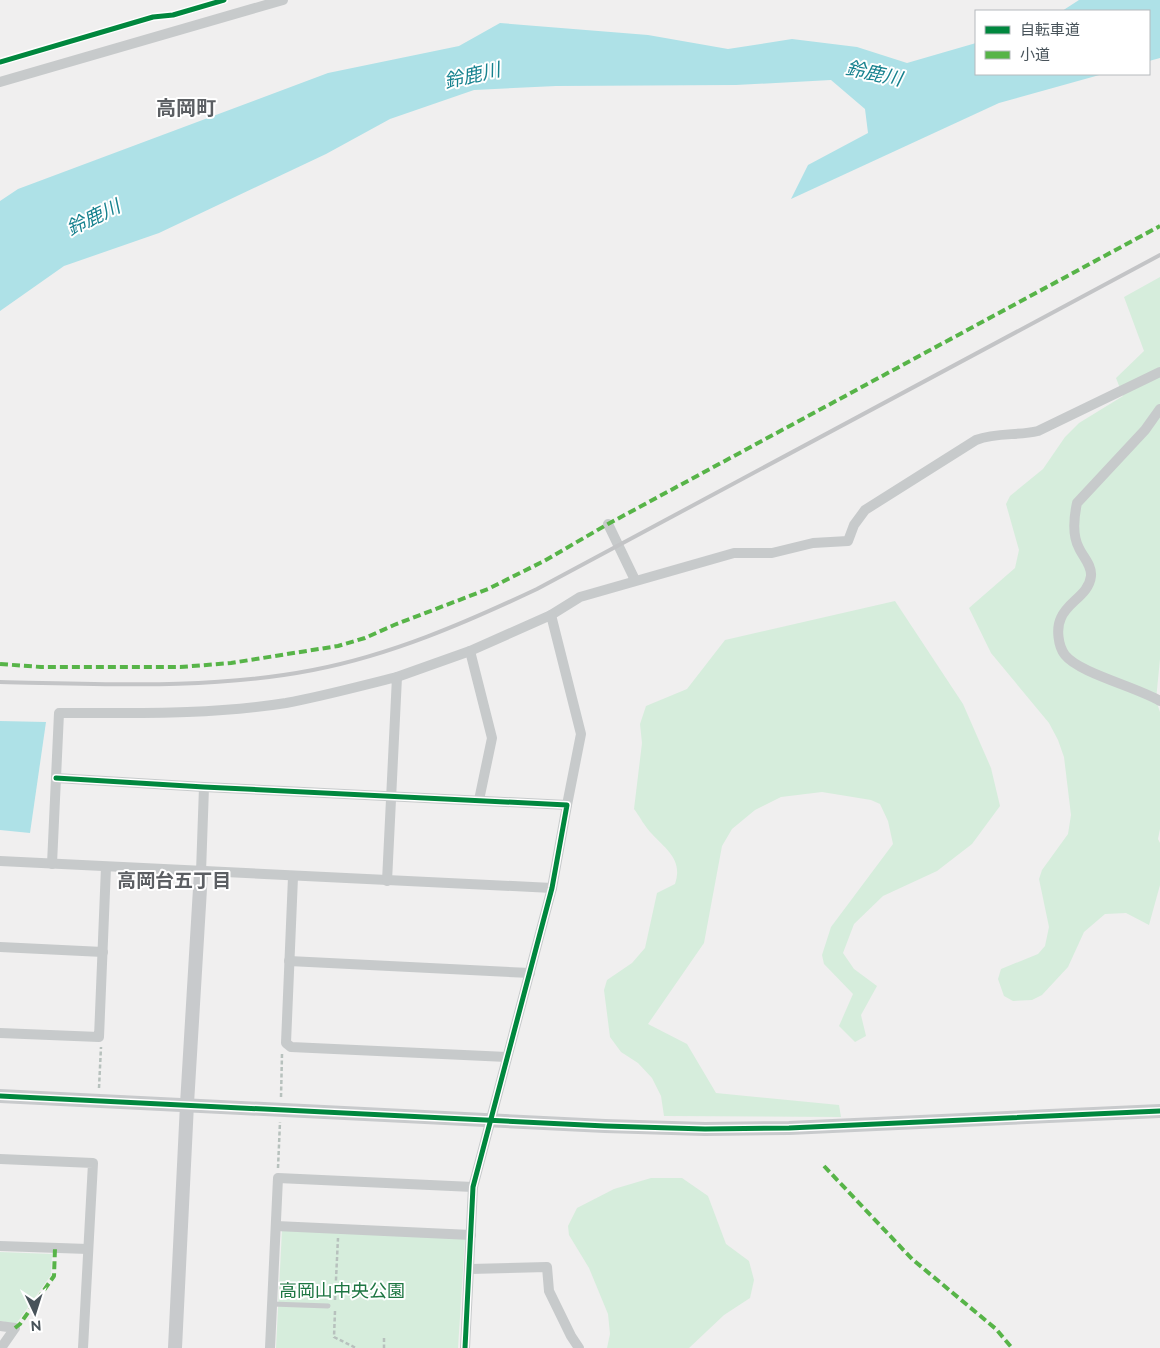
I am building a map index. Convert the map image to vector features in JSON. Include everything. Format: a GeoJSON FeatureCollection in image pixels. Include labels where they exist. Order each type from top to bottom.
{"type":"FeatureCollection","features":[{"type":"Feature","properties":{"kind":"street"},"geometry":{"type":"LineString","coordinates":[[0,82],[282,0]]}},
{"type":"Feature","properties":{"kind":"street"},"geometry":{"type":"LineString","coordinates":[[52,864],[59,713],[152,714],[241,708],[295,701],[397,677],[470,651],[550,615],[580,597],[625,585],[635,580],[734,554],[772,553],[813,543],[848,541],[854,525],[865,510],[976,440],[989,435],[1038,431],[1160,372]]}},
{"type":"Feature","properties":{"kind":"street"},"geometry":{"type":"LineString","coordinates":[[1160,409],[1145,430],[1077,503],[1074,516],[1076,542],[1090,568],[1091,576],[1084,591],[1063,612],[1058,623],[1058,630],[1061,648],[1065,655],[1080,667],[1160,701]]}},
{"type":"Feature","properties":{"kind":"street"},"geometry":{"type":"LineString","coordinates":[[608,524],[635,580]]}},
{"type":"Feature","properties":{"kind":"street"},"geometry":{"type":"LineString","coordinates":[[465,1348],[473,1187],[552,888],[581,734],[550,615]]}},
{"type":"Feature","properties":{"kind":"street"},"geometry":{"type":"LineString","coordinates":[[470,651],[492,738],[479,800]]}},
{"type":"Feature","properties":{"kind":"street"},"geometry":{"type":"LineString","coordinates":[[387,881],[397,677]]}},
{"type":"Feature","properties":{"kind":"street"},"geometry":{"type":"LineString","coordinates":[[56,778],[567,805]]}},
{"type":"Feature","properties":{"kind":"street"},"geometry":{"type":"LineString","coordinates":[[175,1348],[204,787]]}},
{"type":"Feature","properties":{"kind":"street"},"geometry":{"type":"LineString","coordinates":[[0,862],[552,888]]}},
{"type":"Feature","properties":{"kind":"street"},"geometry":{"type":"LineString","coordinates":[[0,1033],[99,1037],[106,867]]}},
{"type":"Feature","properties":{"kind":"street"},"geometry":{"type":"LineString","coordinates":[[293,877],[286,1043],[291,1047],[507,1057]]}},
{"type":"Feature","properties":{"kind":"street"},"geometry":{"type":"LineString","coordinates":[[0,947],[103,952]]}},
{"type":"Feature","properties":{"kind":"street"},"geometry":{"type":"LineString","coordinates":[[289,961],[530,973]]}},
{"type":"Feature","properties":{"kind":"street"},"geometry":{"type":"LineString","coordinates":[[0,1096],[642,1127],[790,1128],[1160,1111]]}},
{"type":"Feature","properties":{"kind":"street"},"geometry":{"type":"LineString","coordinates":[[0,1159],[93,1163],[83,1348]]}},
{"type":"Feature","properties":{"kind":"street"},"geometry":{"type":"LineString","coordinates":[[270,1348],[278,1178],[473,1187]]}},
{"type":"Feature","properties":{"kind":"street"},"geometry":{"type":"LineString","coordinates":[[276,1226],[471,1235]]}},
{"type":"Feature","properties":{"kind":"street"},"geometry":{"type":"LineString","coordinates":[[0,1246],[88,1249]]}},
{"type":"Feature","properties":{"kind":"street"},"geometry":{"type":"LineString","coordinates":[[470,1269],[547,1267],[549,1291],[579,1348]]}},
{"type":"Feature","properties":{"kind":"street"},"geometry":{"type":"LineString","coordinates":[[0,1326],[15,1328],[1,1348]]}},
{"type":"Feature","properties":{"kind":"lane"},"geometry":{"type":"LineString","coordinates":[[272,1304],[328,1306]]}},
{"type":"Feature","properties":{"kind":"path"},"geometry":{"type":"LineString","coordinates":[[98,1088],[101,1044],[99,1037]]}},
{"type":"Feature","properties":{"kind":"path"},"geometry":{"type":"LineString","coordinates":[[281,1097],[282,1052],[286,1043]]}},
{"type":"Feature","properties":{"kind":"path"},"geometry":{"type":"LineString","coordinates":[[278,1178],[280,1122]]}},
{"type":"Feature","properties":{"kind":"path"},"geometry":{"type":"LineString","coordinates":[[338,1229],[334,1338],[356,1348]]}},
{"type":"Feature","properties":{"kind":"path"},"geometry":{"type":"LineString","coordinates":[[384,1338],[384,1348]]}},
{"type":"Feature","properties":{"kind":"green space"},"geometry":{"type":"Polygon","coordinates":[[[1160,277],[1160,659],[1156,700],[1160,712],[1160,829],[1158,839],[1160,843],[1160,885],[1149,925],[1126,913],[1105,914],[1084,932],[1068,967],[1042,995],[1032,1000],[1013,1001],[1004,996],[998,979],[1001,969],[1038,954],[1045,946],[1049,927],[1039,879],[1042,870],[1068,834],[1071,815],[1064,757],[1058,740],[1049,723],[991,653],[969,608],[1015,568],[1019,550],[1006,504],[1010,496],[1043,469],[1065,437],[1079,423],[1123,396],[1116,378],[1144,351],[1124,297],[1160,277]]]}},
{"type":"Feature","properties":{"kind":"green space"},"geometry":{"type":"Polygon","coordinates":[[[895,601],[963,704],[991,768],[1000,806],[972,844],[937,871],[883,896],[854,924],[843,953],[854,969],[877,986],[861,1015],[866,1036],[855,1042],[839,1026],[853,994],[824,964],[822,955],[831,927],[893,844],[888,821],[880,804],[871,800],[822,792],[781,797],[755,810],[732,829],[722,846],[704,943],[648,1024],[687,1044],[716,1093],[839,1105],[841,1117],[664,1116],[661,1096],[652,1078],[638,1063],[621,1052],[610,1037],[604,990],[607,980],[632,963],[645,948],[657,893],[675,884],[677,876],[677,868],[672,856],[649,831],[634,809],[642,743],[640,724],[646,706],[687,689],[725,640],[895,601]]]}},
{"type":"Feature","properties":{"kind":"green space"},"geometry":{"type":"Polygon","coordinates":[[[651,1178],[682,1178],[708,1196],[726,1244],[749,1261],[754,1280],[750,1298],[724,1315],[689,1348],[607,1348],[610,1334],[608,1314],[589,1268],[569,1235],[568,1226],[577,1208],[614,1189],[651,1178]]]}},
{"type":"Feature","properties":{"kind":"green space","name":"高岡山中央公園"},"geometry":{"type":"Polygon","coordinates":[[[282,1230],[465,1239],[458,1348],[276,1348],[282,1230]]]}},
{"type":"Feature","properties":{"kind":"green space"},"geometry":{"type":"Polygon","coordinates":[[[0,1252],[52,1254],[51,1275],[16,1324],[0,1321],[0,1252]]]}},
{"type":"Feature","properties":{"kind":"water"},"geometry":{"type":"Polygon","coordinates":[[[1079,0],[1160,0],[1160,58],[1150,61],[1150,10],[1064,10],[1079,0]]]}},
{"type":"Feature","properties":{"kind":"water","name":"鈴鹿川"},"geometry":{"type":"Polygon","coordinates":[[[500,23],[648,35],[728,49],[792,39],[857,47],[907,63],[975,43],[975,75],[1099,75],[999,103],[791,199],[808,165],[868,133],[865,109],[831,80],[736,85],[556,86],[474,90],[390,119],[326,154],[159,233],[64,266],[0,311],[0,201],[18,189],[328,73],[459,46],[500,23]]]}},
{"type":"Feature","properties":{"kind":"water"},"geometry":{"type":"Polygon","coordinates":[[[0,721],[46,722],[30,833],[0,830],[0,721]]]}},
{"type":"Feature","properties":{"kind":"railway"},"geometry":{"type":"LineString","coordinates":[[0,682],[157,684],[235,681],[342,664],[427,637],[537,589],[1160,255]]}},
{"type":"Feature","properties":{"kind":"marked path"},"geometry":{"type":"LineString","coordinates":[[0,664],[41,667],[180,667],[231,663],[338,646],[365,638],[488,589],[544,561],[608,524],[1160,226]]}},
{"type":"Feature","properties":{"kind":"marked path"},"geometry":{"type":"LineString","coordinates":[[824,1166],[912,1259],[996,1329],[1012,1348]]}},
{"type":"Feature","properties":{"kind":"marked path"},"geometry":{"type":"LineString","coordinates":[[15,1328],[20,1324],[54,1276],[55,1248]]}},
{"type":"Feature","properties":{"kind":"cycle path"},"geometry":{"type":"LineString","coordinates":[[0,62],[153,17],[173,15],[224,0]]}},
{"type":"Feature","properties":{"kind":"cycle path"},"geometry":{"type":"LineString","coordinates":[[56,778],[567,805],[552,888],[473,1187],[465,1348]]}},
{"type":"Feature","properties":{"kind":"cycle path"},"geometry":{"type":"LineString","coordinates":[[0,1096],[605,1126],[705,1129],[789,1128],[1160,1111]]}},
{"type":"Feature","properties":{"kind":"district","name":"高岡町"},"geometry":{"type":"Point","coordinates":[186,108]}},
{"type":"Feature","properties":{"kind":"district","name":"高岡台五丁目"},"geometry":{"type":"Point","coordinates":[174,880]}}]}
